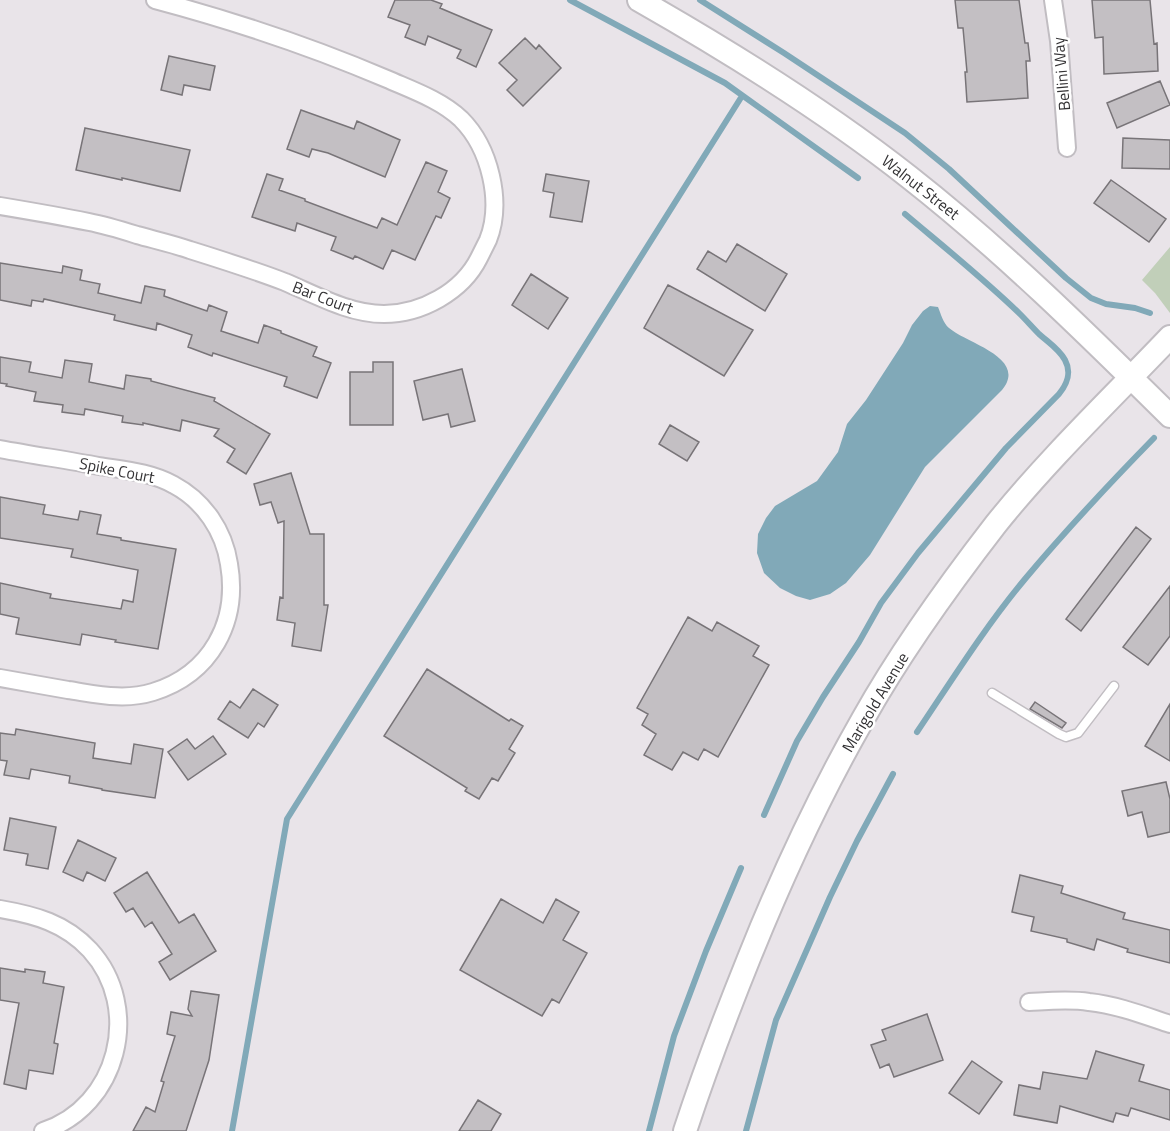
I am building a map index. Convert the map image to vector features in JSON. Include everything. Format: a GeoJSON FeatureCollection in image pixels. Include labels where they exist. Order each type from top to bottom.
{"type":"FeatureCollection","features":[{"type":"Feature","properties":{"kind":"main road","name":"Walnut Street"},"geometry":{"type":"LineString","coordinates":[[639,0],[778,84],[906,174],[1017,268],[1170,416]]}},
{"type":"Feature","properties":{"kind":"main road","name":"Marigold Avenue"},"geometry":{"type":"LineString","coordinates":[[685,1131],[728,1010],[774,897],[819,799],[863,718],[904,652],[996,524],[1047,464],[1170,337]]}},
{"type":"Feature","properties":{"kind":"street","name":"Bar Court"},"geometry":{"type":"LineString","coordinates":[[0,206],[92,222],[188,249],[283,281],[361,312],[384,314],[418,308],[450,292],[469,274],[488,239],[494,201],[485,156],[475,136],[461,120],[444,106],[360,68],[191,9],[155,0]]}},
{"type":"Feature","properties":{"kind":"street","name":"Bellini Way"},"geometry":{"type":"LineString","coordinates":[[1053,0],[1059,41],[1067,148]]}},
{"type":"Feature","properties":{"kind":"street","name":"Spike Court"},"geometry":{"type":"LineString","coordinates":[[0,449],[148,474],[175,485],[198,502],[216,525],[227,552],[232,594],[229,614],[222,634],[207,657],[182,679],[155,691],[130,696],[111,696],[0,678]]}},
{"type":"Feature","properties":{"kind":"street"},"geometry":{"type":"LineString","coordinates":[[0,909],[29,914],[52,922],[72,934],[90,951],[104,969],[115,995],[119,1027],[108,1073],[90,1100],[78,1111],[66,1120],[43,1131]]}},
{"type":"Feature","properties":{"kind":"street"},"geometry":{"type":"LineString","coordinates":[[1029,1002],[1065,1000],[1089,1002],[1112,1006],[1170,1024]]}},
{"type":"Feature","properties":{"kind":"lane"},"geometry":{"type":"LineString","coordinates":[[992,693],[1066,736],[1078,733],[1114,686]]}},
{"type":"Feature","properties":{"kind":"green space"},"geometry":{"type":"Polygon","coordinates":[[[1170,247],[1170,313],[1142,280],[1170,247]]]}},
{"type":"Feature","properties":{"kind":"water"},"geometry":{"type":"Polygon","coordinates":[[[930,306],[938,307],[949,328],[988,350],[1005,364],[1008,373],[1007,383],[925,467],[870,555],[846,583],[830,594],[810,600],[796,596],[780,588],[764,573],[757,553],[758,534],[775,506],[817,481],[838,452],[847,424],[866,400],[912,325],[930,306]]]}},
{"type":"Feature","properties":{"kind":"building"},"geometry":{"type":"Polygon","coordinates":[[[395,0],[431,0],[442,4],[440,8],[492,30],[476,67],[457,58],[461,50],[428,36],[425,45],[405,37],[410,25],[388,17],[395,0]]]}},
{"type":"Feature","properties":{"kind":"building"},"geometry":{"type":"Polygon","coordinates":[[[955,0],[1019,0],[1030,61],[1026,61],[1028,98],[967,102],[963,28],[958,28],[955,0]]]}},
{"type":"Feature","properties":{"kind":"building"},"geometry":{"type":"Polygon","coordinates":[[[1092,0],[1150,0],[1154,44],[1157,43],[1158,71],[1104,74],[1103,37],[1095,38],[1092,0]]]}},
{"type":"Feature","properties":{"kind":"building"},"geometry":{"type":"Polygon","coordinates":[[[525,38],[536,49],[539,45],[561,68],[523,106],[507,90],[517,80],[499,63],[525,38]]]}},
{"type":"Feature","properties":{"kind":"building"},"geometry":{"type":"Polygon","coordinates":[[[169,56],[215,66],[210,90],[184,85],[182,95],[161,90],[169,56]]]}},
{"type":"Feature","properties":{"kind":"building"},"geometry":{"type":"Polygon","coordinates":[[[1160,81],[1170,105],[1117,128],[1107,103],[1160,81]]]}},
{"type":"Feature","properties":{"kind":"building"},"geometry":{"type":"Polygon","coordinates":[[[301,110],[354,129],[357,121],[400,140],[385,177],[328,153],[312,149],[309,157],[287,149],[301,110]]]}},
{"type":"Feature","properties":{"kind":"building"},"geometry":{"type":"Polygon","coordinates":[[[85,128],[190,150],[180,191],[76,170],[85,128]]]}},
{"type":"Feature","properties":{"kind":"building"},"geometry":{"type":"Polygon","coordinates":[[[1123,138],[1170,140],[1170,169],[1122,168],[1123,138]]]}},
{"type":"Feature","properties":{"kind":"building"},"geometry":{"type":"Polygon","coordinates":[[[426,162],[447,171],[438,192],[450,198],[441,218],[436,216],[415,260],[392,250],[383,269],[355,256],[353,259],[331,250],[336,237],[297,223],[295,231],[252,217],[267,174],[283,179],[279,190],[305,199],[305,201],[377,228],[382,218],[397,225],[426,162]]]}},
{"type":"Feature","properties":{"kind":"building"},"geometry":{"type":"Polygon","coordinates":[[[546,174],[589,181],[582,222],[550,217],[554,193],[543,191],[546,174]]]}},
{"type":"Feature","properties":{"kind":"building"},"geometry":{"type":"Polygon","coordinates":[[[1111,180],[1166,219],[1149,242],[1094,203],[1111,180]]]}},
{"type":"Feature","properties":{"kind":"building"},"geometry":{"type":"Polygon","coordinates":[[[737,244],[787,274],[765,311],[697,269],[708,251],[726,262],[737,244]]]}},
{"type":"Feature","properties":{"kind":"building"},"geometry":{"type":"Polygon","coordinates":[[[0,263],[62,273],[63,266],[82,270],[80,280],[100,284],[98,293],[141,303],[145,286],[165,290],[164,296],[207,311],[209,305],[227,312],[221,331],[258,343],[264,325],[317,347],[313,356],[331,363],[317,398],[284,386],[287,377],[188,347],[192,335],[157,323],[156,330],[114,320],[115,315],[44,299],[43,302],[32,300],[31,306],[0,300],[0,263]]]}},
{"type":"Feature","properties":{"kind":"building"},"geometry":{"type":"Polygon","coordinates":[[[531,274],[568,298],[548,329],[512,305],[531,274]]]}},
{"type":"Feature","properties":{"kind":"building"},"geometry":{"type":"Polygon","coordinates":[[[668,285],[753,330],[724,376],[644,328],[668,285]]]}},
{"type":"Feature","properties":{"kind":"building"},"geometry":{"type":"Polygon","coordinates":[[[0,357],[31,362],[29,372],[62,378],[65,360],[92,364],[89,382],[124,389],[126,375],[151,379],[151,381],[215,398],[214,401],[270,434],[246,474],[227,462],[235,449],[214,436],[219,429],[182,420],[180,431],[143,423],[143,425],[122,422],[123,416],[85,409],[84,415],[62,412],[63,405],[34,401],[36,392],[0,383],[0,357]]]}},
{"type":"Feature","properties":{"kind":"building"},"geometry":{"type":"Polygon","coordinates":[[[373,362],[393,362],[393,425],[350,425],[350,372],[373,372],[373,362]]]}},
{"type":"Feature","properties":{"kind":"building"},"geometry":{"type":"Polygon","coordinates":[[[462,369],[475,421],[451,427],[448,414],[423,420],[414,381],[462,369]]]}},
{"type":"Feature","properties":{"kind":"building"},"geometry":{"type":"Polygon","coordinates":[[[670,425],[699,442],[687,461],[659,444],[670,425]]]}},
{"type":"Feature","properties":{"kind":"building"},"geometry":{"type":"Polygon","coordinates":[[[291,473],[310,534],[324,534],[324,605],[328,605],[321,651],[292,646],[295,623],[277,620],[280,597],[283,598],[284,521],[278,523],[271,502],[260,505],[254,484],[291,473]]]}},
{"type":"Feature","properties":{"kind":"building"},"geometry":{"type":"Polygon","coordinates":[[[0,497],[45,505],[43,514],[78,520],[80,511],[101,515],[97,534],[176,549],[158,649],[82,634],[80,645],[16,634],[19,618],[0,614],[0,583],[51,594],[50,598],[121,609],[123,600],[133,602],[138,570],[71,557],[73,549],[0,538],[0,497]]]}},
{"type":"Feature","properties":{"kind":"building"},"geometry":{"type":"Polygon","coordinates":[[[1136,527],[1151,539],[1081,631],[1066,619],[1136,527]]]}},
{"type":"Feature","properties":{"kind":"building"},"geometry":{"type":"Polygon","coordinates":[[[1170,586],[1170,636],[1148,665],[1123,647],[1170,586]]]}},
{"type":"Feature","properties":{"kind":"building"},"geometry":{"type":"Polygon","coordinates":[[[688,617],[712,631],[717,622],[759,646],[753,656],[769,665],[718,757],[704,749],[698,760],[683,752],[672,770],[644,755],[656,734],[642,725],[648,714],[637,708],[688,617]]]}},
{"type":"Feature","properties":{"kind":"building"},"geometry":{"type":"Polygon","coordinates":[[[427,669],[509,721],[511,719],[523,726],[509,749],[515,753],[498,781],[492,778],[479,799],[465,791],[467,788],[384,736],[427,669]]]}},
{"type":"Feature","properties":{"kind":"building"},"geometry":{"type":"Polygon","coordinates":[[[253,689],[278,705],[264,727],[258,723],[248,738],[218,719],[230,701],[240,708],[253,689]]]}},
{"type":"Feature","properties":{"kind":"building"},"geometry":{"type":"Polygon","coordinates":[[[1035,702],[1066,723],[1062,728],[1030,709],[1035,702]]]}},
{"type":"Feature","properties":{"kind":"building"},"geometry":{"type":"Polygon","coordinates":[[[1170,704],[1170,761],[1145,746],[1170,704]]]}},
{"type":"Feature","properties":{"kind":"building"},"geometry":{"type":"Polygon","coordinates":[[[16,729],[95,743],[93,758],[131,764],[134,744],[163,749],[155,798],[69,783],[70,776],[31,769],[29,779],[4,775],[7,761],[0,760],[0,733],[15,735],[16,729]]]}},
{"type":"Feature","properties":{"kind":"building"},"geometry":{"type":"Polygon","coordinates":[[[213,736],[226,754],[188,780],[168,752],[187,739],[195,749],[213,736]]]}},
{"type":"Feature","properties":{"kind":"building"},"geometry":{"type":"Polygon","coordinates":[[[1166,782],[1170,799],[1170,832],[1148,837],[1142,812],[1128,816],[1122,791],[1166,782]]]}},
{"type":"Feature","properties":{"kind":"building"},"geometry":{"type":"Polygon","coordinates":[[[10,818],[56,827],[48,869],[26,865],[28,854],[4,850],[10,818]]]}},
{"type":"Feature","properties":{"kind":"building"},"geometry":{"type":"Polygon","coordinates":[[[78,840],[116,858],[105,881],[87,872],[83,881],[63,872],[78,840]]]}},
{"type":"Feature","properties":{"kind":"building"},"geometry":{"type":"Polygon","coordinates":[[[147,872],[179,923],[194,914],[216,951],[170,980],[159,962],[172,954],[152,922],[145,927],[133,908],[126,912],[114,893],[147,872]]]}},
{"type":"Feature","properties":{"kind":"building"},"geometry":{"type":"Polygon","coordinates":[[[1020,875],[1063,886],[1061,893],[1125,913],[1123,919],[1170,930],[1170,963],[1127,952],[1128,949],[1097,939],[1094,950],[1067,942],[1067,939],[1031,931],[1034,917],[1012,912],[1020,875]]]}},
{"type":"Feature","properties":{"kind":"building"},"geometry":{"type":"Polygon","coordinates":[[[501,899],[543,923],[556,899],[579,912],[563,940],[587,953],[559,1003],[552,999],[542,1016],[460,970],[501,899]]]}},
{"type":"Feature","properties":{"kind":"building"},"geometry":{"type":"Polygon","coordinates":[[[0,968],[45,972],[43,983],[64,987],[54,1043],[58,1044],[53,1074],[29,1070],[26,1089],[4,1084],[19,1003],[0,1000],[0,968]]]}},
{"type":"Feature","properties":{"kind":"building"},"geometry":{"type":"Polygon","coordinates":[[[191,991],[219,995],[209,1060],[186,1131],[133,1131],[146,1107],[155,1112],[164,1082],[161,1081],[175,1036],[167,1034],[171,1012],[192,1016],[188,1009],[191,991]]]}},
{"type":"Feature","properties":{"kind":"building"},"geometry":{"type":"Polygon","coordinates":[[[927,1014],[943,1060],[894,1077],[889,1064],[880,1068],[871,1045],[886,1040],[882,1030],[927,1014]]]}},
{"type":"Feature","properties":{"kind":"building"},"geometry":{"type":"Polygon","coordinates":[[[1096,1051],[1144,1065],[1139,1081],[1170,1090],[1170,1120],[1131,1108],[1128,1116],[1116,1113],[1113,1122],[1060,1106],[1057,1123],[1014,1115],[1019,1085],[1040,1089],[1043,1072],[1087,1079],[1096,1051]]]}},
{"type":"Feature","properties":{"kind":"building"},"geometry":{"type":"Polygon","coordinates":[[[972,1061],[1002,1082],[979,1114],[949,1093],[972,1061]]]}},
{"type":"Feature","properties":{"kind":"building"},"geometry":{"type":"Polygon","coordinates":[[[478,1100],[501,1114],[491,1131],[459,1131],[478,1100]]]}},
{"type":"Feature","properties":{"kind":"waterway"},"geometry":{"type":"LineString","coordinates":[[570,0],[725,83],[858,178]]}},
{"type":"Feature","properties":{"kind":"waterway"},"geometry":{"type":"LineString","coordinates":[[700,0],[905,133],[949,169],[1066,278],[1091,298],[1106,304],[1135,308],[1150,313]]}},
{"type":"Feature","properties":{"kind":"waterway"},"geometry":{"type":"LineString","coordinates":[[232,1131],[287,819],[742,96]]}},
{"type":"Feature","properties":{"kind":"waterway"},"geometry":{"type":"LineString","coordinates":[[764,815],[797,741],[881,603],[918,553],[1006,448],[1059,394],[1068,378],[1067,365],[1057,349],[964,263],[905,214]]}},
{"type":"Feature","properties":{"kind":"waterway"},"geometry":{"type":"LineString","coordinates":[[917,732],[1010,597],[1088,507],[1154,438]]}},
{"type":"Feature","properties":{"kind":"waterway"},"geometry":{"type":"LineString","coordinates":[[746,1131],[776,1020],[830,897],[893,774]]}},
{"type":"Feature","properties":{"kind":"waterway"},"geometry":{"type":"LineString","coordinates":[[649,1131],[674,1036],[741,868]]}}]}
